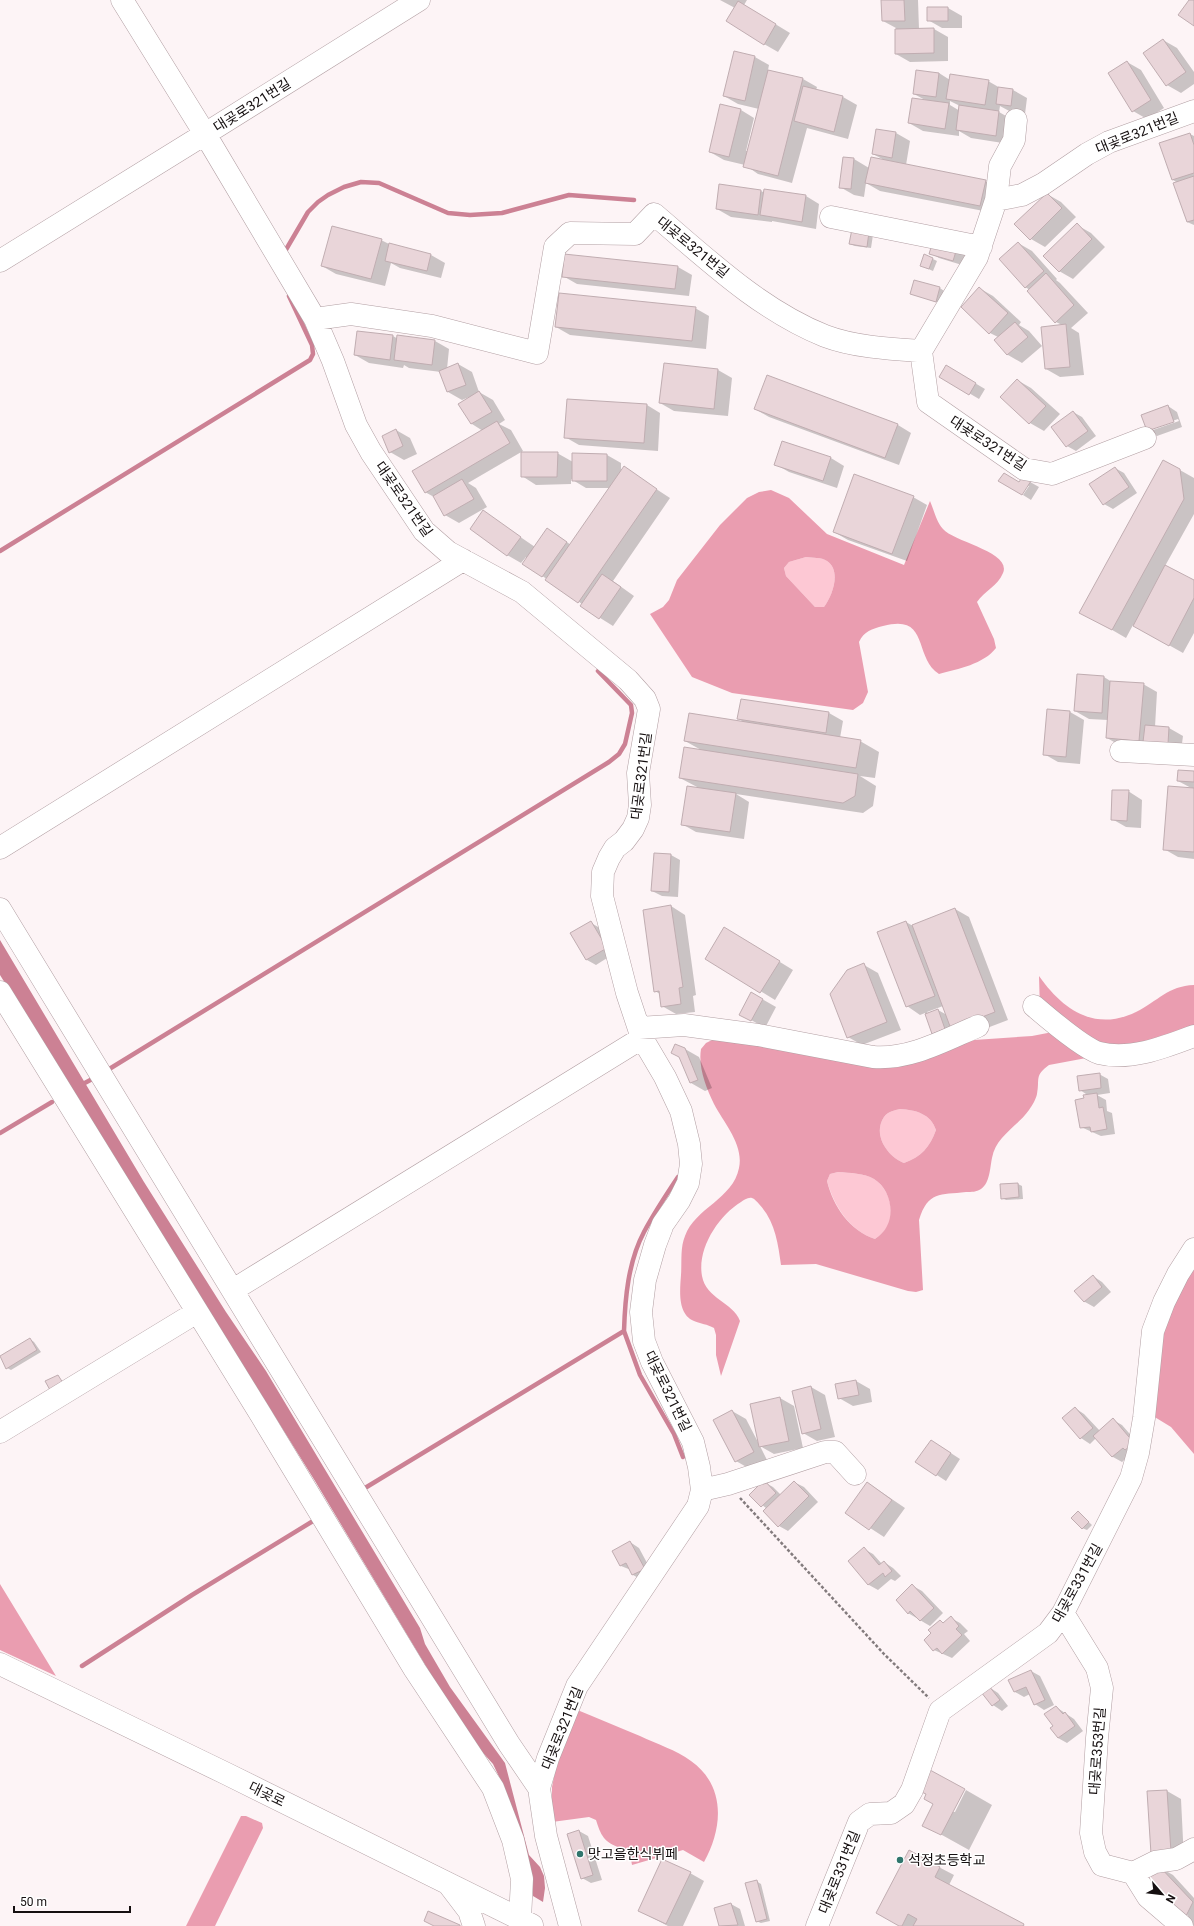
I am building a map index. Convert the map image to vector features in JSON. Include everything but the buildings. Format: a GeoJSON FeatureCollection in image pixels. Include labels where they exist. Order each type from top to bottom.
{"type":"FeatureCollection","features":[{"type":"Feature","properties":{"kind":"street"},"geometry":{"type":"LineString","coordinates":[[0,261],[205,134],[122,0]]}},
{"type":"Feature","properties":{"kind":"street","name":"대곶로321번길"},"geometry":{"type":"LineString","coordinates":[[419,0],[205,134],[314,319],[333,361],[356,424],[372,452],[424,531],[441,547],[522,592],[628,680],[645,699],[649,709],[638,773],[640,805],[638,818],[633,829],[624,842],[615,848],[609,858],[601,881],[602,896],[627,993],[640,1033],[665,1077],[681,1111],[689,1144],[691,1164],[688,1183],[679,1201],[663,1224],[649,1266],[641,1312],[644,1341],[652,1362],[693,1442],[699,1467],[702,1490],[698,1506],[577,1686],[562,1720],[539,1788],[546,1836],[570,1926]]}},
{"type":"Feature","properties":{"kind":"street","name":"대곶로321번길"},"geometry":{"type":"LineString","coordinates":[[996,200],[1022,195],[1043,184],[1087,154],[1109,142],[1194,111]]}},
{"type":"Feature","properties":{"kind":"street"},"geometry":{"type":"LineString","coordinates":[[921,352],[977,257],[996,200],[1000,166],[1014,140],[1016,120]]}},
{"type":"Feature","properties":{"kind":"street","name":"대곶로321번길"},"geometry":{"type":"LineString","coordinates":[[314,319],[351,314],[432,326],[537,353],[555,247],[570,233],[635,234],[654,214],[716,266],[775,312],[826,336],[873,347],[921,352],[928,402],[1024,469],[1052,474],[1145,438]]}},
{"type":"Feature","properties":{"kind":"street"},"geometry":{"type":"LineString","coordinates":[[831,217],[981,247]]}},
{"type":"Feature","properties":{"kind":"street"},"geometry":{"type":"LineString","coordinates":[[0,848],[463,560]]}},
{"type":"Feature","properties":{"kind":"street"},"geometry":{"type":"LineString","coordinates":[[1121,751],[1194,755]]}},
{"type":"Feature","properties":{"kind":"street"},"geometry":{"type":"LineString","coordinates":[[0,909],[509,1744],[539,1788]]}},
{"type":"Feature","properties":{"kind":"street"},"geometry":{"type":"LineString","coordinates":[[0,992],[198,1312],[415,1670],[493,1788],[513,1840],[522,1879],[527,1923]]}},
{"type":"Feature","properties":{"kind":"street"},"geometry":{"type":"LineString","coordinates":[[1034,1006],[1067,1033],[1097,1052],[1115,1056],[1157,1050],[1194,1036]]}},
{"type":"Feature","properties":{"kind":"street"},"geometry":{"type":"LineString","coordinates":[[233,1290],[640,1033],[684,1025],[758,1035],[873,1057],[890,1058],[926,1048],[978,1026]]}},
{"type":"Feature","properties":{"kind":"street","name":"대곶로331번길"},"geometry":{"type":"LineString","coordinates":[[817,1926],[859,1822],[870,1814],[891,1813],[904,1804],[912,1790],[940,1711],[1048,1633],[1063,1613],[1131,1478],[1138,1453],[1144,1418],[1153,1331],[1164,1302],[1178,1274],[1194,1249]]}},
{"type":"Feature","properties":{"kind":"street"},"geometry":{"type":"LineString","coordinates":[[0,1432],[198,1312]]}},
{"type":"Feature","properties":{"kind":"street"},"geometry":{"type":"LineString","coordinates":[[702,1490],[728,1484],[825,1452],[836,1452],[854,1474]]}},
{"type":"Feature","properties":{"kind":"street","name":"대곶로353번길"},"geometry":{"type":"LineString","coordinates":[[1063,1613],[1097,1668],[1102,1688],[1097,1738],[1091,1833],[1095,1852],[1102,1865],[1133,1873]]}},
{"type":"Feature","properties":{"kind":"street","name":"대곶로"},"geometry":{"type":"LineString","coordinates":[[0,1664],[447,1882],[494,1917],[527,1923]]}},
{"type":"Feature","properties":{"kind":"street"},"geometry":{"type":"LineString","coordinates":[[1182,1926],[1148,1897],[1133,1873],[1154,1862],[1176,1859],[1194,1849]]}},
{"type":"Feature","properties":{"kind":"street"},"geometry":{"type":"LineString","coordinates":[[447,1882],[469,1910],[474,1926]]}},
{"type":"Feature","properties":{"kind":"path"},"geometry":{"type":"LineString","coordinates":[[728,1484],[884,1654],[923,1690],[940,1711]]}},
{"type":"Feature","properties":{"kind":"shaded area"},"geometry":{"type":"Polygon","coordinates":[[[771,490],[789,498],[827,534],[904,565],[930,501],[937,519],[943,529],[949,534],[991,553],[999,559],[1003,566],[1001,578],[977,602],[994,639],[996,648],[991,654],[978,662],[939,674],[931,667],[915,631],[908,626],[898,624],[872,629],[863,635],[859,642],[868,692],[863,703],[853,710],[732,693],[692,677],[650,614],[663,607],[669,600],[677,580],[720,525],[747,498],[759,492],[771,490]],[[806,557],[789,562],[784,568],[786,576],[815,607],[824,607],[830,597],[834,584],[835,577],[832,565],[820,558],[806,557]]]}},
{"type":"Feature","properties":{"kind":"shaded area"},"geometry":{"type":"Polygon","coordinates":[[[806,557],[820,558],[832,565],[835,577],[834,584],[830,597],[824,607],[815,607],[786,576],[784,568],[789,562],[806,557]]]}},
{"type":"Feature","properties":{"kind":"shaded area"},"geometry":{"type":"Polygon","coordinates":[[[0,940],[144,1182],[226,1312],[266,1371],[420,1628],[425,1644],[450,1687],[505,1763],[529,1855],[540,1867],[544,1876],[545,1888],[543,1902],[533,1896],[531,1875],[503,1785],[493,1764],[475,1744],[445,1698],[315,1481],[0,975],[0,940]]]}},
{"type":"Feature","properties":{"kind":"shaded area"},"geometry":{"type":"Polygon","coordinates":[[[1039,976],[1048,988],[1069,1008],[1081,1014],[1107,1020],[1121,1018],[1136,1012],[1177,988],[1194,985],[1194,1032],[1129,1050],[1049,1065],[1041,1072],[1038,1078],[1038,1089],[1035,1100],[1031,1107],[1002,1138],[994,1150],[988,1179],[984,1186],[976,1191],[936,1196],[926,1204],[919,1220],[923,1290],[916,1292],[908,1291],[816,1264],[781,1265],[775,1233],[769,1218],[759,1204],[753,1198],[749,1198],[743,1200],[733,1208],[717,1224],[711,1234],[706,1244],[701,1266],[704,1284],[714,1295],[732,1309],[740,1321],[721,1376],[716,1355],[716,1335],[714,1328],[689,1318],[682,1307],[680,1294],[682,1250],[685,1236],[690,1226],[697,1218],[729,1188],[735,1179],[739,1168],[740,1159],[739,1151],[732,1134],[714,1104],[703,1077],[700,1056],[701,1049],[706,1043],[714,1039],[924,1056],[974,1040],[1032,1036],[1063,1030],[1040,1011],[1039,976]],[[900,1109],[885,1115],[880,1131],[881,1138],[887,1151],[892,1156],[904,1163],[915,1158],[924,1151],[936,1130],[931,1120],[922,1114],[912,1110],[900,1109]],[[838,1172],[830,1174],[827,1181],[838,1208],[850,1224],[866,1235],[875,1239],[885,1230],[889,1220],[890,1207],[887,1194],[879,1183],[870,1177],[838,1172]]]}},
{"type":"Feature","properties":{"kind":"shaded area"},"geometry":{"type":"Polygon","coordinates":[[[900,1109],[912,1110],[922,1114],[931,1120],[936,1130],[924,1151],[910,1161],[904,1163],[892,1156],[887,1151],[881,1138],[880,1131],[885,1115],[900,1109]]]}},
{"type":"Feature","properties":{"kind":"shaded area"},"geometry":{"type":"Polygon","coordinates":[[[838,1172],[870,1177],[884,1188],[891,1207],[890,1220],[887,1228],[875,1239],[858,1230],[851,1224],[844,1216],[834,1199],[827,1181],[830,1174],[838,1172]]]}},
{"type":"Feature","properties":{"kind":"shaded area"},"geometry":{"type":"Polygon","coordinates":[[[1194,1258],[1194,1454],[1171,1427],[1153,1416],[1160,1331],[1194,1258]]]}},
{"type":"Feature","properties":{"kind":"shaded area"},"geometry":{"type":"Polygon","coordinates":[[[0,1584],[56,1676],[0,1650],[0,1584]]]}},
{"type":"Feature","properties":{"kind":"shaded area"},"geometry":{"type":"Polygon","coordinates":[[[575,1709],[673,1750],[691,1761],[702,1771],[716,1795],[718,1808],[715,1835],[704,1862],[683,1850],[632,1865],[631,1858],[625,1851],[608,1842],[604,1838],[600,1832],[596,1820],[589,1817],[552,1822],[552,1787],[557,1762],[575,1709]]]}},
{"type":"Feature","properties":{"kind":"shaded area"},"geometry":{"type":"Polygon","coordinates":[[[241,1816],[246,1816],[262,1823],[263,1828],[215,1926],[186,1926],[241,1816]]]}},
{"type":"Feature","properties":{"kind":"waterway"},"geometry":{"type":"LineString","coordinates":[[284,253],[308,212],[318,202],[344,187],[361,182],[379,183],[448,213],[470,215],[502,213],[569,195],[634,200]]}},
{"type":"Feature","properties":{"kind":"waterway"},"geometry":{"type":"LineString","coordinates":[[0,551],[310,360],[313,354],[312,345],[289,296]]}},
{"type":"Feature","properties":{"kind":"waterway"},"geometry":{"type":"LineString","coordinates":[[106,1071],[609,762],[619,754],[625,744],[632,713],[631,705],[598,671]]}},
{"type":"Feature","properties":{"kind":"waterway"},"geometry":{"type":"LineString","coordinates":[[81,1085],[96,1077]]}},
{"type":"Feature","properties":{"kind":"waterway"},"geometry":{"type":"LineString","coordinates":[[0,1133],[52,1102]]}},
{"type":"Feature","properties":{"kind":"waterway"},"geometry":{"type":"LineString","coordinates":[[365,1488],[624,1331],[628,1281],[634,1256],[648,1225],[678,1177]]}},
{"type":"Feature","properties":{"kind":"waterway"},"geometry":{"type":"LineString","coordinates":[[624,1331],[640,1375],[674,1434],[683,1457]]}},
{"type":"Feature","properties":{"kind":"waterway"},"geometry":{"type":"LineString","coordinates":[[82,1666],[192,1595],[318,1518]]}},
{"type":"Feature","properties":{"kind":"place","name":"맛고을한식뷔페"},"geometry":{"type":"Point","coordinates":[580,1854]}},
{"type":"Feature","properties":{"kind":"place","name":"석정초등학교"},"geometry":{"type":"Point","coordinates":[900,1860]}}]}
